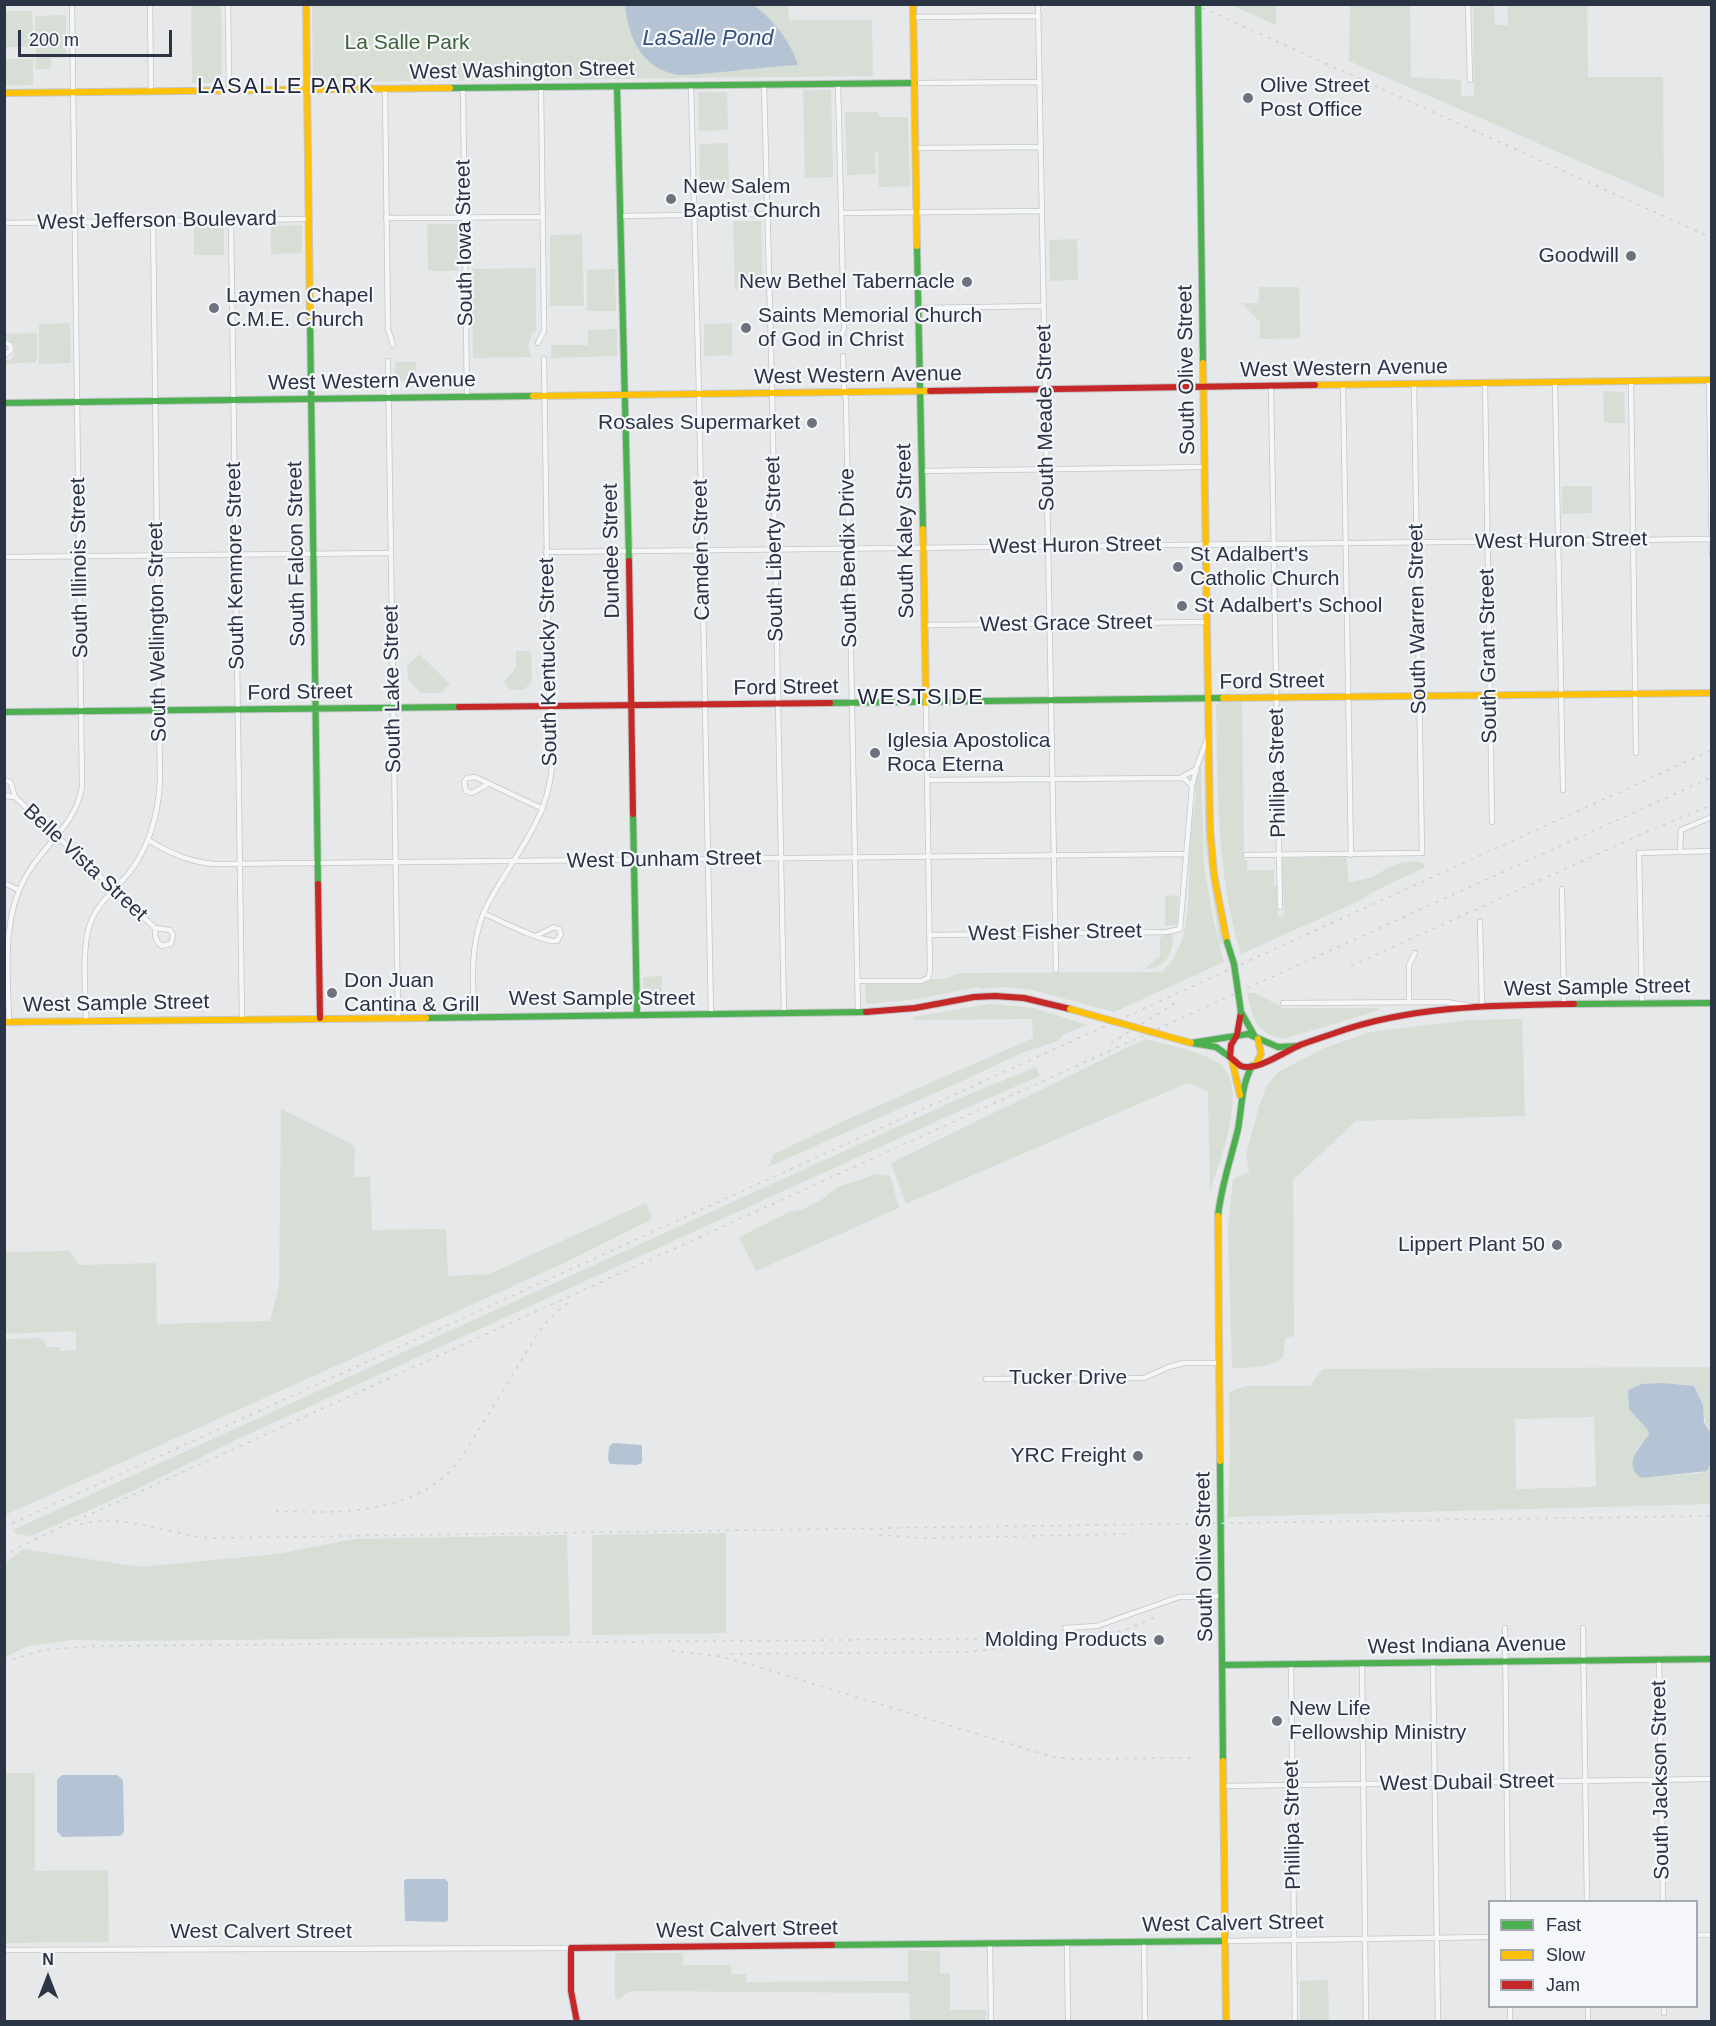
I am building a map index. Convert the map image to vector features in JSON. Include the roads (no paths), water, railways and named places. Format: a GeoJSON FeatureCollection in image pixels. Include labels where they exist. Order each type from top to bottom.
{"type":"FeatureCollection","features":[{"type":"Feature","properties":{"kind":"street","name":"South Illinois Street"},"geometry":{"type":"LineString","coordinates":[[7,1022],[8,937],[11,915],[19,890],[37,858],[70,820],[81,796],[83,778],[72,4]]}},
{"type":"Feature","properties":{"kind":"street"},"geometry":{"type":"LineString","coordinates":[[150,4],[151,92]]}},
{"type":"Feature","properties":{"kind":"street"},"geometry":{"type":"LineString","coordinates":[[228,4],[229,91]]}},
{"type":"Feature","properties":{"kind":"street","name":"South Falcon Street"},"geometry":{"type":"LineString","coordinates":[[306,4],[320,1018]]}},
{"type":"Feature","properties":{"kind":"street","name":"South Kaley Street"},"geometry":{"type":"LineString","coordinates":[[857,981],[921,981],[928,978],[930,972],[913,4]]}},
{"type":"Feature","properties":{"kind":"street","name":"South Meade Street"},"geometry":{"type":"LineString","coordinates":[[1038,4],[1056,970]]}},
{"type":"Feature","properties":{"kind":"street","name":"South Olive Street"},"geometry":{"type":"LineString","coordinates":[[1198,4],[1211,849],[1227,942],[1234,964],[1241,1012],[1237,1035]]}},
{"type":"Feature","properties":{"kind":"street"},"geometry":{"type":"LineString","coordinates":[[1468,4],[1470,80]]}},
{"type":"Feature","properties":{"kind":"street"},"geometry":{"type":"LineString","coordinates":[[914,17],[1039,16]]}},
{"type":"Feature","properties":{"kind":"street","name":"West Washington Street"},"geometry":{"type":"LineString","coordinates":[[4,93],[1040,82]]}},
{"type":"Feature","properties":{"kind":"street"},"geometry":{"type":"LineString","coordinates":[[837,84],[844,329],[840,339]]}},
{"type":"Feature","properties":{"kind":"street","name":"South Liberty Street"},"geometry":{"type":"LineString","coordinates":[[764,85],[784,1014]]}},
{"type":"Feature","properties":{"kind":"street","name":"Camden Street"},"geometry":{"type":"LineString","coordinates":[[691,86],[711,1015]]}},
{"type":"Feature","properties":{"kind":"street"},"geometry":{"type":"LineString","coordinates":[[538,343],[544,331],[541,87]]}},
{"type":"Feature","properties":{"kind":"street","name":"Dundee Street"},"geometry":{"type":"LineString","coordinates":[[617,87],[637,1016]]}},
{"type":"Feature","properties":{"kind":"street","name":"South Iowa Street"},"geometry":{"type":"LineString","coordinates":[[463,88],[467,397]]}},
{"type":"Feature","properties":{"kind":"street"},"geometry":{"type":"LineString","coordinates":[[385,89],[388,328],[393,345]]}},
{"type":"Feature","properties":{"kind":"street"},"geometry":{"type":"LineString","coordinates":[[916,148],[1041,147]]}},
{"type":"Feature","properties":{"kind":"street"},"geometry":{"type":"LineString","coordinates":[[841,213],[1042,211]]}},
{"type":"Feature","properties":{"kind":"street"},"geometry":{"type":"LineString","coordinates":[[620,216],[768,214]]}},
{"type":"Feature","properties":{"kind":"street"},"geometry":{"type":"LineString","coordinates":[[387,218],[542,217]]}},
{"type":"Feature","properties":{"kind":"street","name":"West Jefferson Boulevard"},"geometry":{"type":"LineString","coordinates":[[4,223],[309,219]]}},
{"type":"Feature","properties":{"kind":"street","name":"South Kenmore Street"},"geometry":{"type":"LineString","coordinates":[[231,220],[242,1019]]}},
{"type":"Feature","properties":{"kind":"street","name":"South Wellington Street"},"geometry":{"type":"LineString","coordinates":[[86,1021],[86,935],[99,907],[135,864],[148,840],[156,815],[160,791],[153,221]]}},
{"type":"Feature","properties":{"kind":"street"},"geometry":{"type":"LineString","coordinates":[[919,308],[1044,306]]}},
{"type":"Feature","properties":{"kind":"street"},"geometry":{"type":"LineString","coordinates":[[4,342],[11,350],[4,356]]}},
{"type":"Feature","properties":{"kind":"street","name":"South Bendix Drive"},"geometry":{"type":"LineString","coordinates":[[843,356],[858,1013]]}},
{"type":"Feature","properties":{"kind":"street","name":"South Kentucky Street"},"geometry":{"type":"LineString","coordinates":[[474,1017],[473,954],[478,929],[492,894],[543,809],[550,788],[553,763],[553,712],[549,701],[544,359]]}},
{"type":"Feature","properties":{"kind":"street","name":"South Lake Street"},"geometry":{"type":"LineString","coordinates":[[388,361],[398,1018]]}},
{"type":"Feature","properties":{"kind":"street"},"geometry":{"type":"LineString","coordinates":[[1710,380],[1712,555]]}},
{"type":"Feature","properties":{"kind":"street","name":"West Western Avenue"},"geometry":{"type":"LineString","coordinates":[[4,403],[1710,380]]}},
{"type":"Feature","properties":{"kind":"street"},"geometry":{"type":"LineString","coordinates":[[1630,381],[1636,753]]}},
{"type":"Feature","properties":{"kind":"street"},"geometry":{"type":"LineString","coordinates":[[1556,382],[1563,790]]}},
{"type":"Feature","properties":{"kind":"street","name":"South Grant Street"},"geometry":{"type":"LineString","coordinates":[[1485,383],[1492,822]]}},
{"type":"Feature","properties":{"kind":"street","name":"South Warren Street"},"geometry":{"type":"LineString","coordinates":[[1351,855],[1422,853],[1414,384]]}},
{"type":"Feature","properties":{"kind":"street"},"geometry":{"type":"LineString","coordinates":[[1246,855],[1351,855],[1343,385]]}},
{"type":"Feature","properties":{"kind":"street","name":"Phillipa Street"},"geometry":{"type":"LineString","coordinates":[[1271,387],[1280,907]]}},
{"type":"Feature","properties":{"kind":"street"},"geometry":{"type":"LineString","coordinates":[[921,471],[1205,467]]}},
{"type":"Feature","properties":{"kind":"street","name":"West Huron Street"},"geometry":{"type":"LineString","coordinates":[[546,552],[1711,539]]}},
{"type":"Feature","properties":{"kind":"street"},"geometry":{"type":"LineString","coordinates":[[4,557],[391,553]]}},
{"type":"Feature","properties":{"kind":"street","name":"West Grace Street"},"geometry":{"type":"LineString","coordinates":[[924,625],[1208,622]]}},
{"type":"Feature","properties":{"kind":"street","name":"Ford Street"},"geometry":{"type":"LineString","coordinates":[[4,712],[1712,693]]}},
{"type":"Feature","properties":{"kind":"street","name":"South Olive Street"},"geometry":{"type":"LineString","coordinates":[[1180,929],[1192,786],[1195,770],[1209,734]]}},
{"type":"Feature","properties":{"kind":"street"},"geometry":{"type":"LineString","coordinates":[[927,780],[1180,777],[1195,770]]}},
{"type":"Feature","properties":{"kind":"street"},"geometry":{"type":"LineString","coordinates":[[488,784],[472,793],[466,791],[464,787],[464,782],[471,776],[543,809]]}},
{"type":"Feature","properties":{"kind":"street"},"geometry":{"type":"LineString","coordinates":[[1180,777],[1192,786]]}},
{"type":"Feature","properties":{"kind":"street","name":"Belle Vista Street"},"geometry":{"type":"LineString","coordinates":[[4,779],[11,783],[15,797],[155,928],[159,944],[162,946],[171,944],[172,932],[164,928],[155,928]]}},
{"type":"Feature","properties":{"kind":"street","name":"Belle Vista Street"},"geometry":{"type":"LineString","coordinates":[[4,796],[15,797]]}},
{"type":"Feature","properties":{"kind":"street"},"geometry":{"type":"LineString","coordinates":[[1680,852],[1681,830],[1712,817]]}},
{"type":"Feature","properties":{"kind":"street","name":"West Dunham Street"},"geometry":{"type":"LineString","coordinates":[[148,840],[190,861],[240,865],[1186,854]]}},
{"type":"Feature","properties":{"kind":"street"},"geometry":{"type":"LineString","coordinates":[[1642,1003],[1639,853],[1712,851]]}},
{"type":"Feature","properties":{"kind":"street"},"geometry":{"type":"LineString","coordinates":[[4,883],[19,890]]}},
{"type":"Feature","properties":{"kind":"street"},"geometry":{"type":"LineString","coordinates":[[1562,889],[1564,1005]]}},
{"type":"Feature","properties":{"kind":"street"},"geometry":{"type":"LineString","coordinates":[[483,913],[536,936],[554,942],[561,934],[559,929],[554,927],[536,936]]}},
{"type":"Feature","properties":{"kind":"street"},"geometry":{"type":"LineString","coordinates":[[1480,922],[1482,1008]]}},
{"type":"Feature","properties":{"kind":"street","name":"West Fisher Street"},"geometry":{"type":"LineString","coordinates":[[930,935],[1167,932],[1180,929]]}},
{"type":"Feature","properties":{"kind":"street"},"geometry":{"type":"LineString","coordinates":[[1410,1002],[1409,965],[1415,953]]}},
{"type":"Feature","properties":{"kind":"street","name":"West Sample Street"},"geometry":{"type":"LineString","coordinates":[[7,1022],[858,1013],[915,1008],[995,996],[1035,1000],[1201,1046],[1215,1047],[1231,1058]]}},
{"type":"Feature","properties":{"kind":"street","name":"West Sample Street"},"geometry":{"type":"LineString","coordinates":[[1283,1003],[1447,1002],[1482,1008]]}},
{"type":"Feature","properties":{"kind":"street","name":"West Sample Street"},"geometry":{"type":"LineString","coordinates":[[1254,1065],[1283,1055],[1298,1046],[1357,1025],[1385,1018],[1482,1008],[1712,1003]]}},
{"type":"Feature","properties":{"kind":"street","name":"South Olive Street"},"geometry":{"type":"LineString","coordinates":[[1241,1012],[1256,1037]]}},
{"type":"Feature","properties":{"kind":"street"},"geometry":{"type":"LineString","coordinates":[[1237,1035],[1256,1037],[1262,1049],[1254,1065],[1241,1066],[1231,1058],[1231,1045],[1237,1035]]}},
{"type":"Feature","properties":{"kind":"street","name":"West Sample Street"},"geometry":{"type":"LineString","coordinates":[[1191,1043],[1237,1035]]}},
{"type":"Feature","properties":{"kind":"street","name":"West Sample Street"},"geometry":{"type":"LineString","coordinates":[[1256,1037],[1278,1047],[1298,1046]]}},
{"type":"Feature","properties":{"kind":"street","name":"South Olive Street"},"geometry":{"type":"LineString","coordinates":[[1231,1058],[1240,1095]]}},
{"type":"Feature","properties":{"kind":"street","name":"South Olive Street"},"geometry":{"type":"LineString","coordinates":[[1226,2022],[1217,1221],[1220,1193],[1238,1126],[1240,1095],[1244,1078],[1254,1065]]}},
{"type":"Feature","properties":{"kind":"street","name":"Tucker Drive"},"geometry":{"type":"LineString","coordinates":[[986,1379],[1144,1378],[1169,1366],[1219,1364]]}},
{"type":"Feature","properties":{"kind":"street"},"geometry":{"type":"LineString","coordinates":[[1065,1628],[1097,1626],[1179,1597],[1221,1596]]}},
{"type":"Feature","properties":{"kind":"street"},"geometry":{"type":"LineString","coordinates":[[1505,1628],[1508,1900]]}},
{"type":"Feature","properties":{"kind":"street"},"geometry":{"type":"LineString","coordinates":[[1583,1628],[1587,1900]]}},
{"type":"Feature","properties":{"kind":"street","name":"South Jackson Street"},"geometry":{"type":"LineString","coordinates":[[1659,1659],[1663,1900]]}},
{"type":"Feature","properties":{"kind":"street","name":"West Indiana Avenue"},"geometry":{"type":"LineString","coordinates":[[1222,1665],[1712,1659]]}},
{"type":"Feature","properties":{"kind":"street"},"geometry":{"type":"LineString","coordinates":[[1433,1663],[1438,2022]]}},
{"type":"Feature","properties":{"kind":"street"},"geometry":{"type":"LineString","coordinates":[[1362,1664],[1366,2022]]}},
{"type":"Feature","properties":{"kind":"street","name":"Phillipa Street"},"geometry":{"type":"LineString","coordinates":[[1291,1665],[1295,2022]]}},
{"type":"Feature","properties":{"kind":"street","name":"West Dubail Street"},"geometry":{"type":"LineString","coordinates":[[1223,1786],[1712,1779]]}},
{"type":"Feature","properties":{"kind":"street","name":"West Calvert Street"},"geometry":{"type":"LineString","coordinates":[[4,1950],[571,1948],[1488,1937]]}},
{"type":"Feature","properties":{"kind":"street"},"geometry":{"type":"LineString","coordinates":[[1144,1942],[1145,2022]]}},
{"type":"Feature","properties":{"kind":"street"},"geometry":{"type":"LineString","coordinates":[[1067,1943],[1068,2022]]}},
{"type":"Feature","properties":{"kind":"street"},"geometry":{"type":"LineString","coordinates":[[990,1944],[991,2022]]}},
{"type":"Feature","properties":{"kind":"street"},"geometry":{"type":"LineString","coordinates":[[571,1948],[571,1991],[577,2022]]}},
{"type":"Feature","properties":{"kind":"water","name":"LaSalle Pond"},"geometry":{"type":"Polygon","coordinates":[[[625,5],[753,5],[780,31],[798,65],[690,75],[670,73],[650,63],[637,46],[629,27],[625,5]]]}},
{"type":"Feature","properties":{"kind":"water"},"geometry":{"type":"Polygon","coordinates":[[[1663,1383],[1694,1386],[1703,1405],[1704,1422],[1711,1434],[1711,1463],[1707,1471],[1641,1478],[1633,1467],[1634,1456],[1649,1434],[1629,1409],[1628,1390],[1642,1384],[1663,1383]]]}},
{"type":"Feature","properties":{"kind":"water"},"geometry":{"type":"Polygon","coordinates":[[[613,1443],[642,1445],[642,1463],[636,1465],[610,1464],[609,1447],[613,1443]]]}},
{"type":"Feature","properties":{"kind":"water"},"geometry":{"type":"Polygon","coordinates":[[[62,1775],[117,1775],[123,1780],[124,1831],[122,1835],[62,1837],[57,1831],[57,1780],[62,1775]]]}},
{"type":"Feature","properties":{"kind":"water"},"geometry":{"type":"Polygon","coordinates":[[[406,1879],[445,1879],[448,1882],[448,1920],[446,1922],[405,1921],[404,1881],[406,1879]]]}},
{"type":"Feature","properties":{"kind":"railway"},"geometry":{"type":"LineString","coordinates":[[1194,4],[1712,238]]}},
{"type":"Feature","properties":{"kind":"railway"},"geometry":{"type":"LineString","coordinates":[[4,1527],[1712,750]]}},
{"type":"Feature","properties":{"kind":"railway"},"geometry":{"type":"LineString","coordinates":[[4,1558],[17,1548],[40,1537],[1712,777]]}},
{"type":"Feature","properties":{"kind":"railway"},"geometry":{"type":"LineString","coordinates":[[1351,966],[1651,830],[1712,805]]}},
{"type":"Feature","properties":{"kind":"railway"},"geometry":{"type":"LineString","coordinates":[[1111,1043],[1177,1002]]}},
{"type":"Feature","properties":{"kind":"railway"},"geometry":{"type":"LineString","coordinates":[[276,1511],[352,1511],[377,1507],[402,1500],[424,1490],[445,1476],[462,1457],[540,1330],[568,1303]]}},
{"type":"Feature","properties":{"kind":"railway"},"geometry":{"type":"LineString","coordinates":[[80,1524],[115,1521],[210,1538],[1712,1516]]}},
{"type":"Feature","properties":{"kind":"railway"},"geometry":{"type":"LineString","coordinates":[[879,1535],[922,1538],[1132,1534]]}},
{"type":"Feature","properties":{"kind":"railway"},"geometry":{"type":"LineString","coordinates":[[4,1662],[43,1650],[94,1646],[1084,1638],[1125,1630],[1158,1616]]}},
{"type":"Feature","properties":{"kind":"railway"},"geometry":{"type":"LineString","coordinates":[[731,1654],[969,1652],[1019,1646]]}},
{"type":"Feature","properties":{"kind":"railway"},"geometry":{"type":"LineString","coordinates":[[672,1651],[718,1656],[749,1664],[1053,1757],[1074,1759],[1192,1758]]}},
{"type":"Feature","properties":{"kind":"place","name":"Olive Street Post Office"},"geometry":{"type":"Point","coordinates":[1248,98]}},
{"type":"Feature","properties":{"kind":"place","name":"New Salem Baptist Church"},"geometry":{"type":"Point","coordinates":[671,199]}},
{"type":"Feature","properties":{"kind":"place","name":"Goodwill"},"geometry":{"type":"Point","coordinates":[1631,256]}},
{"type":"Feature","properties":{"kind":"place","name":"New Bethel Tabernacle"},"geometry":{"type":"Point","coordinates":[967,282]}},
{"type":"Feature","properties":{"kind":"place","name":"Laymen Chapel C.M.E. Church"},"geometry":{"type":"Point","coordinates":[214,308]}},
{"type":"Feature","properties":{"kind":"place","name":"Saints Memorial Church of God in Christ"},"geometry":{"type":"Point","coordinates":[746,328]}},
{"type":"Feature","properties":{"kind":"place","name":"Rosales Supermarket"},"geometry":{"type":"Point","coordinates":[812,423]}},
{"type":"Feature","properties":{"kind":"place","name":"St Adalbert's Catholic Church"},"geometry":{"type":"Point","coordinates":[1178,567]}},
{"type":"Feature","properties":{"kind":"place","name":"St Adalbert's School"},"geometry":{"type":"Point","coordinates":[1182,606]}},
{"type":"Feature","properties":{"kind":"place","name":"Iglesia Apostolica Roca Eterna"},"geometry":{"type":"Point","coordinates":[875,753]}},
{"type":"Feature","properties":{"kind":"place","name":"Don Juan Cantina & Grill"},"geometry":{"type":"Point","coordinates":[332,993]}},
{"type":"Feature","properties":{"kind":"place","name":"Lippert Plant 50"},"geometry":{"type":"Point","coordinates":[1557,1245]}},
{"type":"Feature","properties":{"kind":"place","name":"YRC Freight"},"geometry":{"type":"Point","coordinates":[1138,1456]}},
{"type":"Feature","properties":{"kind":"place","name":"Molding Products"},"geometry":{"type":"Point","coordinates":[1159,1640]}},
{"type":"Feature","properties":{"kind":"place","name":"New Life Fellowship Ministry"},"geometry":{"type":"Point","coordinates":[1277,1721]}},
{"type":"Feature","properties":{"kind":"district","name":"LASALLE PARK"},"geometry":{"type":"Point","coordinates":[286,87]}},
{"type":"Feature","properties":{"kind":"district","name":"WESTSIDE"},"geometry":{"type":"Point","coordinates":[921,698]}},
{"type":"Feature","properties":{"kind":"park label","name":"La Salle Park"},"geometry":{"type":"Point","coordinates":[407,43]}}]}
